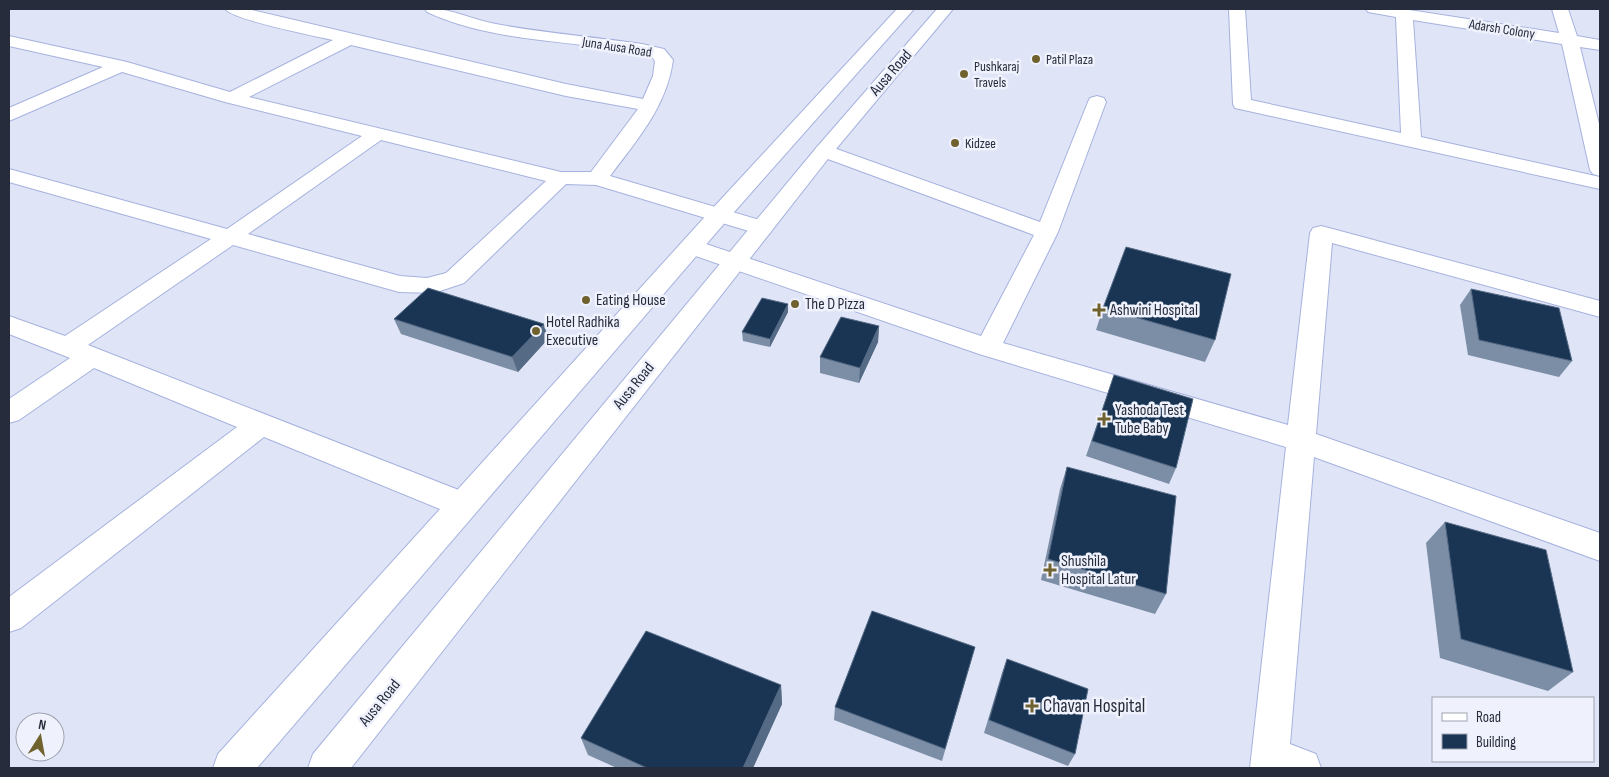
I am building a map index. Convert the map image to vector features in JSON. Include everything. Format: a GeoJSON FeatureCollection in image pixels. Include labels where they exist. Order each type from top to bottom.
{"type":"FeatureCollection","features":[{"type":"Feature","properties":{"kind":"street"},"geometry":{"type":"LineString","coordinates":[[233,9],[256,17],[566,90],[650,106]]}},
{"type":"Feature","properties":{"kind":"street"},"geometry":{"type":"LineString","coordinates":[[256,17],[280,9]]}},
{"type":"Feature","properties":{"kind":"street","name":"Juna Ausa Road"},"geometry":{"type":"LineString","coordinates":[[433,9],[458,20],[496,29],[642,49],[658,53],[664,60],[664,70],[650,106],[597,179]]}},
{"type":"Feature","properties":{"kind":"street"},"geometry":{"type":"LineString","coordinates":[[232,768],[720,214],[906,9]]}},
{"type":"Feature","properties":{"kind":"street","name":"Ausa Road"},"geometry":{"type":"LineString","coordinates":[[327,768],[824,151],[945,9]]}},
{"type":"Feature","properties":{"kind":"street"},"geometry":{"type":"LineString","coordinates":[[1237,9],[1242,104],[1600,183]]}},
{"type":"Feature","properties":{"kind":"street","name":"Adarsh Colony"},"geometry":{"type":"LineString","coordinates":[[1374,9],[1600,45]]}},
{"type":"Feature","properties":{"kind":"street"},"geometry":{"type":"LineString","coordinates":[[1560,9],[1570,40],[1600,170]]}},
{"type":"Feature","properties":{"kind":"street"},"geometry":{"type":"LineString","coordinates":[[1404,14],[1411,141]]}},
{"type":"Feature","properties":{"kind":"street"},"geometry":{"type":"LineString","coordinates":[[232,98],[349,38]]}},
{"type":"Feature","properties":{"kind":"street"},"geometry":{"type":"LineString","coordinates":[[13,45],[120,66],[232,98],[376,135],[561,178],[597,179],[762,228]]}},
{"type":"Feature","properties":{"kind":"street"},"geometry":{"type":"LineString","coordinates":[[9,115],[120,66]]}},
{"type":"Feature","properties":{"kind":"street"},"geometry":{"type":"LineString","coordinates":[[988,348],[1047,232],[1097,102]]}},
{"type":"Feature","properties":{"kind":"street"},"geometry":{"type":"LineString","coordinates":[[9,413],[79,352],[231,236],[376,135]]}},
{"type":"Feature","properties":{"kind":"street"},"geometry":{"type":"LineString","coordinates":[[824,151],[1047,232]]}},
{"type":"Feature","properties":{"kind":"street"},"geometry":{"type":"LineString","coordinates":[[9,175],[399,284],[419,287],[438,286],[455,278],[561,178]]}},
{"type":"Feature","properties":{"kind":"street"},"geometry":{"type":"LineString","coordinates":[[1280,764],[1300,440],[1320,233],[1600,309]]}},
{"type":"Feature","properties":{"kind":"street"},"geometry":{"type":"LineString","coordinates":[[692,247],[988,348],[1300,440],[1600,548]]}},
{"type":"Feature","properties":{"kind":"street"},"geometry":{"type":"LineString","coordinates":[[9,324],[463,505]]}},
{"type":"Feature","properties":{"kind":"street"},"geometry":{"type":"LineString","coordinates":[[9,617],[260,424]]}},
{"type":"Feature","properties":{"kind":"building"},"geometry":{"type":"Polygon","coordinates":[[[1126,247],[1231,274],[1215,340],[1103,308],[1126,247]]]}},
{"type":"Feature","properties":{"kind":"building"},"geometry":{"type":"Polygon","coordinates":[[[428,288],[544,324],[512,357],[394,319],[428,288]]]}},
{"type":"Feature","properties":{"kind":"building"},"geometry":{"type":"Polygon","coordinates":[[[1471,289],[1559,308],[1572,361],[1479,340],[1471,289]]]}},
{"type":"Feature","properties":{"kind":"building"},"geometry":{"type":"Polygon","coordinates":[[[762,298],[788,304],[770,339],[742,332],[762,298]]]}},
{"type":"Feature","properties":{"kind":"building"},"geometry":{"type":"Polygon","coordinates":[[[841,317],[879,326],[860,368],[820,357],[841,317]]]}},
{"type":"Feature","properties":{"kind":"building"},"geometry":{"type":"Polygon","coordinates":[[[1114,375],[1193,399],[1176,468],[1092,441],[1114,375]]]}},
{"type":"Feature","properties":{"kind":"building"},"geometry":{"type":"Polygon","coordinates":[[[1067,467],[1176,496],[1166,594],[1048,559],[1067,467]]]}},
{"type":"Feature","properties":{"kind":"building"},"geometry":{"type":"Polygon","coordinates":[[[1445,522],[1546,550],[1573,672],[1461,639],[1445,522]]]}},
{"type":"Feature","properties":{"kind":"building"},"geometry":{"type":"Polygon","coordinates":[[[872,611],[975,647],[945,749],[835,707],[872,611]]]}},
{"type":"Feature","properties":{"kind":"building"},"geometry":{"type":"Polygon","coordinates":[[[646,631],[781,685],[743,768],[647,768],[581,738],[646,631]]]}},
{"type":"Feature","properties":{"kind":"building"},"geometry":{"type":"Polygon","coordinates":[[[1007,659],[1088,689],[1075,754],[989,720],[1007,659]]]}},
{"type":"Feature","properties":{"kind":"place","name":"Patil Plaza"},"geometry":{"type":"Point","coordinates":[1036,59]}},
{"type":"Feature","properties":{"kind":"place","name":"Pushkaraj Travels"},"geometry":{"type":"Point","coordinates":[964,74]}},
{"type":"Feature","properties":{"kind":"place","name":"Kidzee"},"geometry":{"type":"Point","coordinates":[955,143]}},
{"type":"Feature","properties":{"kind":"place","name":"Eating House"},"geometry":{"type":"Point","coordinates":[586,300]}},
{"type":"Feature","properties":{"kind":"place","name":"The D Pizza"},"geometry":{"type":"Point","coordinates":[795,304]}},
{"type":"Feature","properties":{"kind":"place","name":"Ashwini Hospital"},"geometry":{"type":"Point","coordinates":[1099,310]}},
{"type":"Feature","properties":{"kind":"place","name":"Hotel Radhika Executive"},"geometry":{"type":"Point","coordinates":[536,331]}},
{"type":"Feature","properties":{"kind":"place","name":"Yashoda Test Tube Baby"},"geometry":{"type":"Point","coordinates":[1104,419]}},
{"type":"Feature","properties":{"kind":"place","name":"Shushila Hospital Latur"},"geometry":{"type":"Point","coordinates":[1050,570]}},
{"type":"Feature","properties":{"kind":"place","name":"Chavan Hospital"},"geometry":{"type":"Point","coordinates":[1032,706]}}]}
